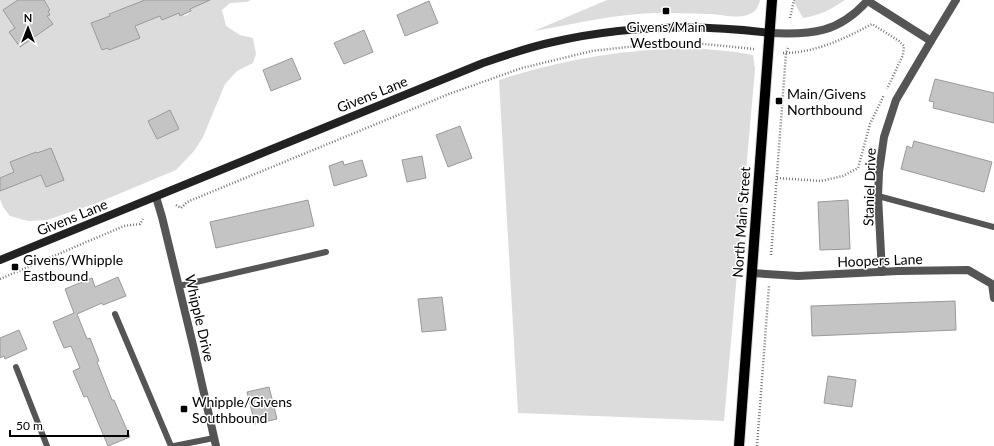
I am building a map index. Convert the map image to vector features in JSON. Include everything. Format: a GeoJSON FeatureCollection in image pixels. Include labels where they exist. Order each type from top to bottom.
{"type":"FeatureCollection","features":[{"type":"Feature","properties":{"kind":"main road","name":"North Main Street"},"geometry":{"type":"LineString","coordinates":[[739,446],[772,0]]}},
{"type":"Feature","properties":{"kind":"street"},"geometry":{"type":"LineString","coordinates":[[770,33],[796,34],[822,31],[838,25],[858,11],[868,0],[931,41]]}},
{"type":"Feature","properties":{"kind":"street","name":"Staniel Drive"},"geometry":{"type":"LineString","coordinates":[[882,272],[878,196],[879,172],[884,137],[896,100],[956,0]]}},
{"type":"Feature","properties":{"kind":"street","name":"Givens Lane"},"geometry":{"type":"LineString","coordinates":[[0,260],[483,63],[514,53],[553,42],[606,32],[655,27],[707,27],[770,33]]}},
{"type":"Feature","properties":{"kind":"street","name":"Whipple Drive"},"geometry":{"type":"LineString","coordinates":[[156,197],[179,286],[215,442]]}},
{"type":"Feature","properties":{"kind":"street","name":"Hoopers Lane"},"geometry":{"type":"LineString","coordinates":[[751,273],[798,276],[968,270],[992,284],[994,298]]}},
{"type":"Feature","properties":{"kind":"lane"},"geometry":{"type":"LineString","coordinates":[[878,196],[994,227]]}},
{"type":"Feature","properties":{"kind":"lane"},"geometry":{"type":"LineString","coordinates":[[179,286],[326,252]]}},
{"type":"Feature","properties":{"kind":"lane"},"geometry":{"type":"LineString","coordinates":[[115,314],[172,446],[215,442]]}},
{"type":"Feature","properties":{"kind":"lane"},"geometry":{"type":"LineString","coordinates":[[16,367],[47,446]]}},
{"type":"Feature","properties":{"kind":"path"},"geometry":{"type":"LineString","coordinates":[[790,18],[794,0]]}},
{"type":"Feature","properties":{"kind":"path"},"geometry":{"type":"LineString","coordinates":[[777,178],[821,181],[843,176],[858,168],[870,124],[903,56],[904,46],[899,41],[872,24],[830,44],[785,53]]}},
{"type":"Feature","properties":{"kind":"path"},"geometry":{"type":"LineString","coordinates":[[176,205],[181,208],[187,202],[449,94],[522,68],[592,51],[654,44],[694,43],[754,49]]}},
{"type":"Feature","properties":{"kind":"path"},"geometry":{"type":"LineString","coordinates":[[771,255],[785,53],[788,48]]}},
{"type":"Feature","properties":{"kind":"path"},"geometry":{"type":"LineString","coordinates":[[0,279],[124,226],[140,224],[143,219]]}},
{"type":"Feature","properties":{"kind":"path"},"geometry":{"type":"LineString","coordinates":[[757,446],[769,286]]}},
{"type":"Feature","properties":{"kind":"shaded area"},"geometry":{"type":"Polygon","coordinates":[[[0,0],[18,0],[20,25],[10,32],[20,47],[53,24],[47,16],[50,15],[48,11],[50,9],[44,0],[145,0],[162,20],[179,13],[180,16],[189,14],[191,12],[190,9],[192,0],[251,0],[247,2],[230,3],[222,10],[226,26],[240,35],[253,38],[256,54],[253,63],[237,71],[225,84],[203,137],[194,151],[176,170],[97,203],[47,220],[28,221],[10,216],[3,207],[0,199],[0,0]],[[128,7],[109,13],[112,20],[91,23],[102,50],[140,38],[128,7]],[[170,110],[148,121],[157,139],[179,129],[170,110]],[[51,148],[37,153],[36,152],[10,162],[19,184],[41,175],[46,187],[63,180],[51,148]]]}},
{"type":"Feature","properties":{"kind":"shaded area"},"geometry":{"type":"Polygon","coordinates":[[[607,0],[760,0],[758,7],[754,11],[743,16],[688,13],[625,15],[534,31],[607,0]]]}},
{"type":"Feature","properties":{"kind":"shaded area"},"geometry":{"type":"Polygon","coordinates":[[[793,0],[845,0],[825,12],[803,18],[793,0]]]}},
{"type":"Feature","properties":{"kind":"shaded area"},"geometry":{"type":"Polygon","coordinates":[[[694,48],[753,55],[755,69],[724,421],[518,413],[499,80],[547,66],[595,56],[644,50],[694,48]]]}},
{"type":"Feature","properties":{"kind":"building"},"geometry":{"type":"Polygon","coordinates":[[[18,0],[44,0],[50,10],[48,11],[50,15],[47,16],[53,24],[20,47],[9,32],[15,28],[3,10],[18,0]]]}},
{"type":"Feature","properties":{"kind":"building"},"geometry":{"type":"Polygon","coordinates":[[[145,0],[210,0],[190,9],[191,11],[180,16],[179,13],[162,20],[160,16],[135,26],[140,38],[109,50],[108,48],[102,50],[91,23],[110,16],[109,14],[145,0]]]}},
{"type":"Feature","properties":{"kind":"building"},"geometry":{"type":"Polygon","coordinates":[[[429,1],[438,23],[405,36],[397,15],[429,1]]]}},
{"type":"Feature","properties":{"kind":"building"},"geometry":{"type":"Polygon","coordinates":[[[364,30],[373,52],[344,64],[334,43],[364,30]]]}},
{"type":"Feature","properties":{"kind":"building"},"geometry":{"type":"Polygon","coordinates":[[[292,58],[301,79],[271,91],[263,70],[292,58]]]}},
{"type":"Feature","properties":{"kind":"building"},"geometry":{"type":"Polygon","coordinates":[[[935,79],[994,93],[994,123],[933,108],[934,102],[929,101],[935,79]]]}},
{"type":"Feature","properties":{"kind":"building"},"geometry":{"type":"Polygon","coordinates":[[[170,110],[179,129],[157,139],[148,121],[170,110]]]}},
{"type":"Feature","properties":{"kind":"building"},"geometry":{"type":"Polygon","coordinates":[[[460,126],[472,158],[448,167],[436,135],[460,126]]]}},
{"type":"Feature","properties":{"kind":"building"},"geometry":{"type":"Polygon","coordinates":[[[914,141],[992,162],[984,192],[901,169],[907,146],[912,148],[914,141]]]}},
{"type":"Feature","properties":{"kind":"building"},"geometry":{"type":"Polygon","coordinates":[[[51,148],[64,180],[46,187],[41,175],[0,191],[0,178],[14,172],[10,162],[51,148]]]}},
{"type":"Feature","properties":{"kind":"building"},"geometry":{"type":"Polygon","coordinates":[[[422,156],[426,178],[407,182],[402,160],[422,156]]]}},
{"type":"Feature","properties":{"kind":"building"},"geometry":{"type":"Polygon","coordinates":[[[362,160],[367,176],[334,186],[329,166],[343,161],[344,165],[362,160]]]}},
{"type":"Feature","properties":{"kind":"building"},"geometry":{"type":"Polygon","coordinates":[[[308,200],[314,226],[216,248],[210,222],[308,200]]]}},
{"type":"Feature","properties":{"kind":"building"},"geometry":{"type":"Polygon","coordinates":[[[848,200],[850,249],[820,250],[818,202],[848,200]]]}},
{"type":"Feature","properties":{"kind":"building"},"geometry":{"type":"Polygon","coordinates":[[[118,277],[126,296],[103,305],[102,303],[77,314],[87,339],[90,338],[99,361],[97,362],[112,400],[114,400],[130,437],[108,446],[87,396],[84,397],[73,371],[80,368],[71,346],[64,348],[53,322],[74,313],[65,289],[92,278],[95,287],[118,277]]]}},
{"type":"Feature","properties":{"kind":"building"},"geometry":{"type":"Polygon","coordinates":[[[442,297],[446,330],[422,332],[418,299],[442,297]]]}},
{"type":"Feature","properties":{"kind":"building"},"geometry":{"type":"Polygon","coordinates":[[[955,301],[956,330],[812,336],[811,306],[955,301]]]}},
{"type":"Feature","properties":{"kind":"building"},"geometry":{"type":"Polygon","coordinates":[[[19,330],[27,349],[5,359],[4,356],[0,358],[0,338],[19,330]]]}},
{"type":"Feature","properties":{"kind":"building"},"geometry":{"type":"Polygon","coordinates":[[[828,376],[856,380],[852,407],[824,403],[828,376]]]}},
{"type":"Feature","properties":{"kind":"building"},"geometry":{"type":"Polygon","coordinates":[[[269,387],[277,419],[255,424],[247,392],[269,387]]]}},
{"type":"Feature","properties":{"kind":"place","name":"Givens/Main Westbound"},"geometry":{"type":"Point","coordinates":[666,11]}},
{"type":"Feature","properties":{"kind":"place","name":"Main/Givens Northbound"},"geometry":{"type":"Point","coordinates":[779,101]}},
{"type":"Feature","properties":{"kind":"place","name":"Givens/Whipple Eastbound"},"geometry":{"type":"Point","coordinates":[15,267]}},
{"type":"Feature","properties":{"kind":"place","name":"Whipple/Givens Southbound"},"geometry":{"type":"Point","coordinates":[184,409]}}]}
